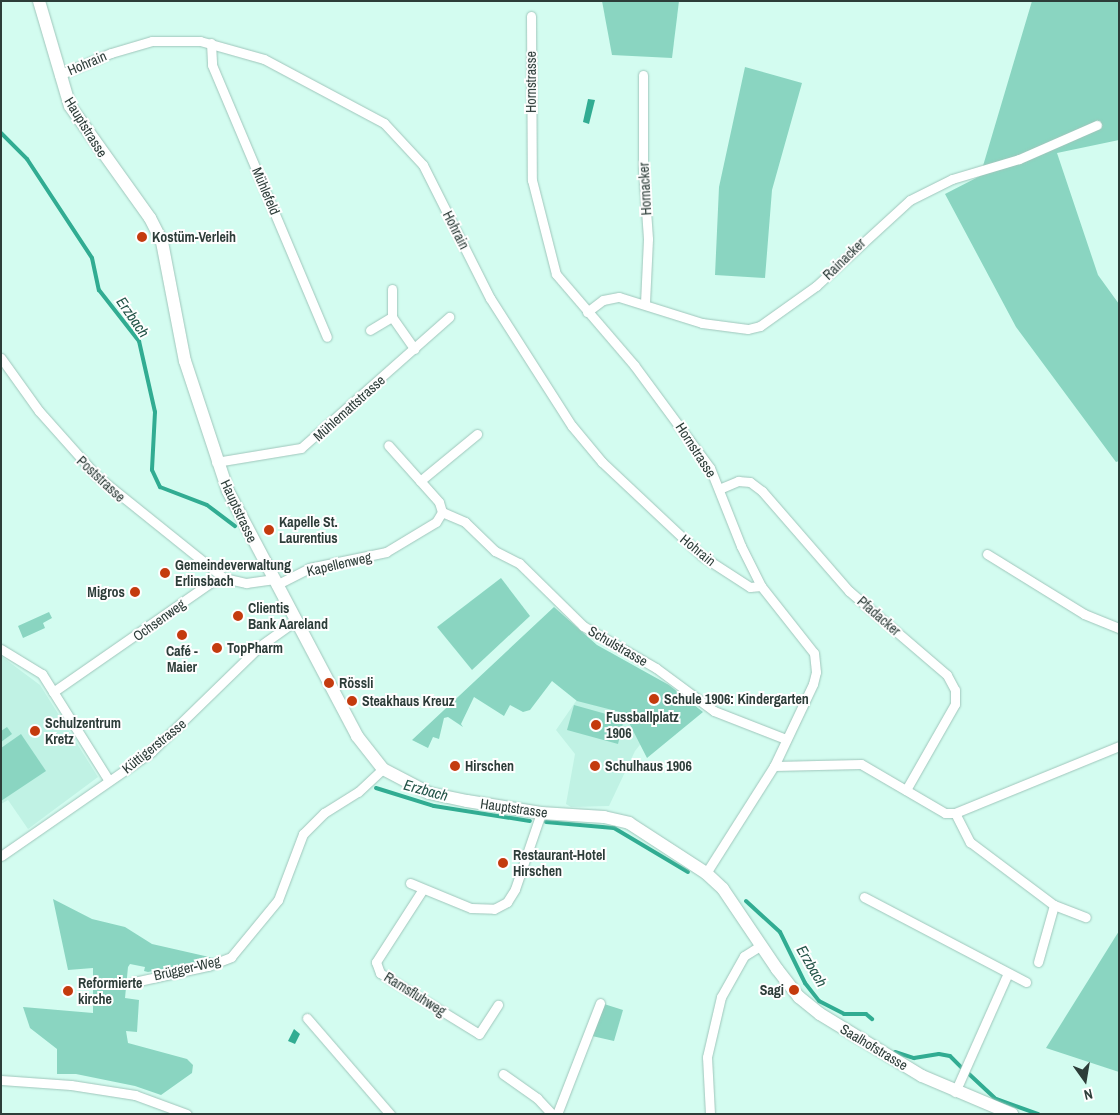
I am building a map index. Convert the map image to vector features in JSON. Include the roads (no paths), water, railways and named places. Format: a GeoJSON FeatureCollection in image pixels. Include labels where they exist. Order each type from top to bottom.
{"type":"FeatureCollection","features":[{"type":"Feature","properties":{"kind":"main road","name":"Hauptstrasse"},"geometry":{"type":"LineString","coordinates":[[39,1],[58,75],[70,106],[82,127],[146,212],[162,242],[185,361],[216,462],[228,491],[274,582],[357,736],[383,769],[429,793],[541,813],[617,819],[650,836],[706,873],[732,900],[760,946]]}},
{"type":"Feature","properties":{"kind":"main road","name":"Saalhofstrasse"},"geometry":{"type":"LineString","coordinates":[[760,946],[799,997],[820,1014],[887,1057],[955,1092],[1012,1114]]}},
{"type":"Feature","properties":{"kind":"street","name":"Hornstrasse"},"geometry":{"type":"LineString","coordinates":[[531,16],[532,180],[556,274],[679,422],[710,468],[741,546],[762,586],[814,653],[816,672],[813,684],[774,766],[706,873]]}},
{"type":"Feature","properties":{"kind":"street","name":"Hohrain"},"geometry":{"type":"LineString","coordinates":[[58,75],[110,53],[152,42],[182,40],[211,43],[264,59],[384,123],[423,165],[490,298],[572,426],[608,469],[702,556],[750,587],[762,586]]}},
{"type":"Feature","properties":{"kind":"street","name":"Mühlefeld"},"geometry":{"type":"LineString","coordinates":[[211,43],[212,65],[327,337]]}},
{"type":"Feature","properties":{"kind":"street","name":"Hornacker"},"geometry":{"type":"LineString","coordinates":[[643,75],[643,168],[648,239],[645,302]]}},
{"type":"Feature","properties":{"kind":"street","name":"Rainacker"},"geometry":{"type":"LineString","coordinates":[[588,312],[603,300],[619,297],[645,302],[671,315],[702,323],[748,329],[760,326],[816,286],[910,200],[952,179],[1019,159],[1097,124]]}},
{"type":"Feature","properties":{"kind":"street"},"geometry":{"type":"LineString","coordinates":[[392,289],[392,317],[414,349]]}},
{"type":"Feature","properties":{"kind":"street"},"geometry":{"type":"LineString","coordinates":[[370,330],[392,317]]}},
{"type":"Feature","properties":{"kind":"street","name":"Mühlemattstrasse"},"geometry":{"type":"LineString","coordinates":[[216,462],[302,448],[449,318]]}},
{"type":"Feature","properties":{"kind":"street","name":"Poststrasse"},"geometry":{"type":"LineString","coordinates":[[1,358],[39,411],[88,468],[142,515],[224,578]]}},
{"type":"Feature","properties":{"kind":"street"},"geometry":{"type":"LineString","coordinates":[[420,482],[478,434]]}},
{"type":"Feature","properties":{"kind":"street"},"geometry":{"type":"LineString","coordinates":[[388,445],[439,502],[442,512]]}},
{"type":"Feature","properties":{"kind":"street","name":"Pfadacker"},"geometry":{"type":"LineString","coordinates":[[719,489],[738,481],[750,482],[762,491],[849,591],[947,675],[955,690],[955,704],[906,790]]}},
{"type":"Feature","properties":{"kind":"street","name":"Kapellenweg"},"geometry":{"type":"LineString","coordinates":[[274,582],[309,568],[386,552],[436,522],[442,512]]}},
{"type":"Feature","properties":{"kind":"street","name":"Schulstrasse"},"geometry":{"type":"LineString","coordinates":[[442,512],[465,522],[495,551],[519,563],[583,626],[656,668],[714,711],[786,739]]}},
{"type":"Feature","properties":{"kind":"street"},"geometry":{"type":"LineString","coordinates":[[987,554],[1084,614],[1119,628]]}},
{"type":"Feature","properties":{"kind":"street"},"geometry":{"type":"LineString","coordinates":[[224,578],[246,583],[274,582]]}},
{"type":"Feature","properties":{"kind":"street","name":"Ochsenweg"},"geometry":{"type":"LineString","coordinates":[[53,692],[210,583],[224,578]]}},
{"type":"Feature","properties":{"kind":"street","name":"Küttigerstrasse"},"geometry":{"type":"LineString","coordinates":[[1,856],[109,782],[170,737],[260,646],[295,620]]}},
{"type":"Feature","properties":{"kind":"street"},"geometry":{"type":"LineString","coordinates":[[1,648],[42,674],[109,782]]}},
{"type":"Feature","properties":{"kind":"street"},"geometry":{"type":"LineString","coordinates":[[774,766],[861,764],[945,813],[955,813],[1119,746]]}},
{"type":"Feature","properties":{"kind":"street","name":"Brügger-Weg"},"geometry":{"type":"LineString","coordinates":[[134,982],[208,966],[231,958],[278,900],[302,834],[324,813],[358,792],[383,769]]}},
{"type":"Feature","properties":{"kind":"street"},"geometry":{"type":"LineString","coordinates":[[410,883],[471,908],[494,909],[507,902],[515,889],[541,813]]}},
{"type":"Feature","properties":{"kind":"street"},"geometry":{"type":"LineString","coordinates":[[955,813],[970,842],[1054,905],[1086,917]]}},
{"type":"Feature","properties":{"kind":"street","name":"Ramsfluhweg"},"geometry":{"type":"LineString","coordinates":[[423,889],[376,962],[380,973],[479,1034],[498,1005]]}},
{"type":"Feature","properties":{"kind":"street"},"geometry":{"type":"LineString","coordinates":[[864,897],[1026,982]]}},
{"type":"Feature","properties":{"kind":"street"},"geometry":{"type":"LineString","coordinates":[[1038,962],[1054,905]]}},
{"type":"Feature","properties":{"kind":"street"},"geometry":{"type":"LineString","coordinates":[[710,1114],[707,1057],[721,997],[744,956],[760,946]]}},
{"type":"Feature","properties":{"kind":"street"},"geometry":{"type":"LineString","coordinates":[[955,1092],[1008,973]]}},
{"type":"Feature","properties":{"kind":"street"},"geometry":{"type":"LineString","coordinates":[[557,1114],[600,1003]]}},
{"type":"Feature","properties":{"kind":"street"},"geometry":{"type":"LineString","coordinates":[[307,1018],[390,1114]]}},
{"type":"Feature","properties":{"kind":"street"},"geometry":{"type":"LineString","coordinates":[[503,1074],[537,1098],[552,1114]]}},
{"type":"Feature","properties":{"kind":"street"},"geometry":{"type":"LineString","coordinates":[[1,1080],[72,1085],[136,1095],[187,1114]]}},
{"type":"Feature","properties":{"kind":"waterway","name":"Erzbach"},"geometry":{"type":"LineString","coordinates":[[1,133],[27,159],[92,258],[99,290],[139,341],[155,412],[152,470],[160,487],[207,505],[235,526]]}},
{"type":"Feature","properties":{"kind":"waterway","name":"Erzbach"},"geometry":{"type":"LineString","coordinates":[[376,788],[434,806],[530,821]]}},
{"type":"Feature","properties":{"kind":"waterway","name":"Erzbach"},"geometry":{"type":"LineString","coordinates":[[546,822],[614,828],[688,872]]}},
{"type":"Feature","properties":{"kind":"waterway","name":"Erzbach"},"geometry":{"type":"LineString","coordinates":[[746,901],[780,932],[805,983],[819,1001],[844,1014],[866,1014],[872,1019]]}},
{"type":"Feature","properties":{"kind":"waterway","name":"Erzbach"},"geometry":{"type":"LineString","coordinates":[[895,1052],[914,1058],[939,1054],[950,1056],[961,1067]]}},
{"type":"Feature","properties":{"kind":"waterway","name":"Erzbach"},"geometry":{"type":"LineString","coordinates":[[969,1074],[996,1099],[1038,1114]]}},
{"type":"Feature","properties":{"kind":"place","name":"Kostüm-Verleih"},"geometry":{"type":"Point","coordinates":[142,237]}},
{"type":"Feature","properties":{"kind":"place","name":"Kapelle St. Laurentius"},"geometry":{"type":"Point","coordinates":[269,530]}},
{"type":"Feature","properties":{"kind":"place","name":"Gemeindeverwaltung Erlinsbach"},"geometry":{"type":"Point","coordinates":[165,573]}},
{"type":"Feature","properties":{"kind":"place","name":"Migros"},"geometry":{"type":"Point","coordinates":[135,592]}},
{"type":"Feature","properties":{"kind":"place","name":"Clientis Bank Aareland"},"geometry":{"type":"Point","coordinates":[238,616]}},
{"type":"Feature","properties":{"kind":"place","name":"Café - Maier"},"geometry":{"type":"Point","coordinates":[182,635]}},
{"type":"Feature","properties":{"kind":"place","name":"TopPharm"},"geometry":{"type":"Point","coordinates":[217,648]}},
{"type":"Feature","properties":{"kind":"place","name":"Rössli"},"geometry":{"type":"Point","coordinates":[329,683]}},
{"type":"Feature","properties":{"kind":"place","name":"Schule 1906: Kindergarten"},"geometry":{"type":"Point","coordinates":[654,699]}},
{"type":"Feature","properties":{"kind":"place","name":"Steakhaus Kreuz"},"geometry":{"type":"Point","coordinates":[352,701]}},
{"type":"Feature","properties":{"kind":"place","name":"Fussballplatz 1906"},"geometry":{"type":"Point","coordinates":[596,725]}},
{"type":"Feature","properties":{"kind":"place","name":"Schulzentrum Kretz"},"geometry":{"type":"Point","coordinates":[35,731]}},
{"type":"Feature","properties":{"kind":"place","name":"Hirschen"},"geometry":{"type":"Point","coordinates":[455,766]}},
{"type":"Feature","properties":{"kind":"place","name":"Schulhaus 1906"},"geometry":{"type":"Point","coordinates":[595,766]}},
{"type":"Feature","properties":{"kind":"place","name":"Restaurant-Hotel Hirschen"},"geometry":{"type":"Point","coordinates":[503,863]}},
{"type":"Feature","properties":{"kind":"place","name":"Sagi"},"geometry":{"type":"Point","coordinates":[794,990]}},
{"type":"Feature","properties":{"kind":"place","name":"Reformierte kirche"},"geometry":{"type":"Point","coordinates":[68,991]}}]}
